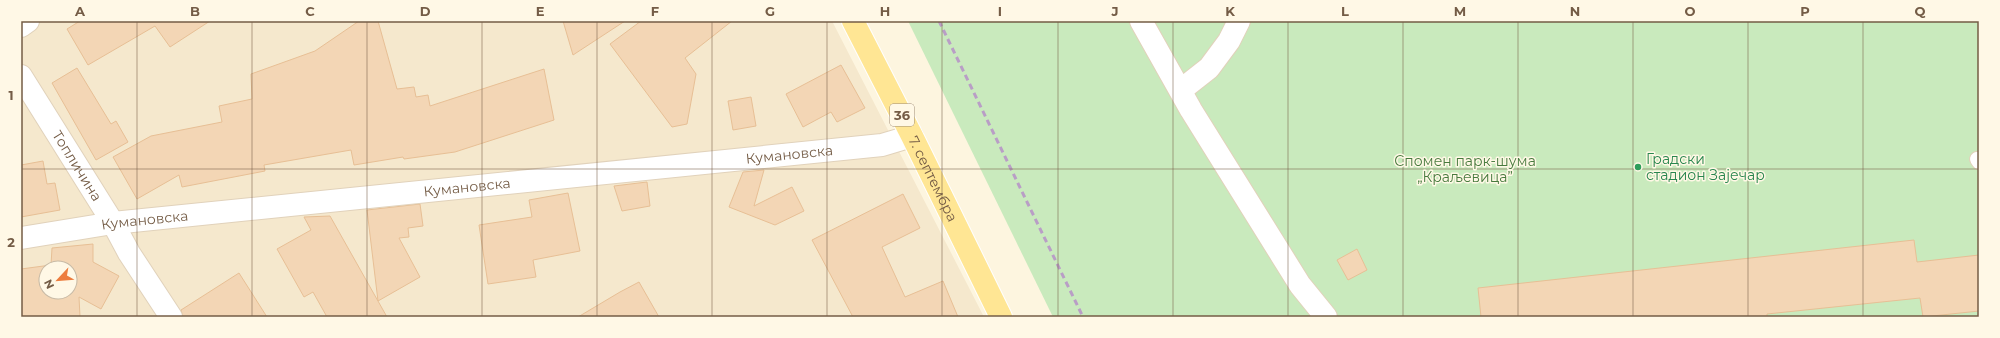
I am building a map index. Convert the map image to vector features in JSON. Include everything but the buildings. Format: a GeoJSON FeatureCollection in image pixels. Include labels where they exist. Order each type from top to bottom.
{"type":"FeatureCollection","features":[{"type":"Feature","properties":{"kind":"main road","name":"7. септембра"},"geometry":{"type":"LineString","coordinates":[[853,21],[912,136],[1001,317]]}},
{"type":"Feature","properties":{"kind":"street"},"geometry":{"type":"LineString","coordinates":[[21,26],[28,21]]}},
{"type":"Feature","properties":{"kind":"street"},"geometry":{"type":"LineString","coordinates":[[1141,21],[1191,110],[1300,284],[1326,317]]}},
{"type":"Feature","properties":{"kind":"street"},"geometry":{"type":"LineString","coordinates":[[1181,90],[1210,68],[1229,41],[1239,21]]}},
{"type":"Feature","properties":{"kind":"street","name":"Топличина"},"geometry":{"type":"LineString","coordinates":[[21,76],[113,223],[129,253],[171,317]]}},
{"type":"Feature","properties":{"kind":"street","name":"Кумановска"},"geometry":{"type":"LineString","coordinates":[[21,238],[113,223],[882,144],[912,136]]}},
{"type":"Feature","properties":{"kind":"shaded area"},"geometry":{"type":"Polygon","coordinates":[[[21,21],[832,21],[984,317],[21,317],[21,21]]]}},
{"type":"Feature","properties":{"kind":"green space","name":"Градски стадион Зајечар"},"geometry":{"type":"Polygon","coordinates":[[[908,21],[1979,21],[1979,317],[1053,317],[908,21]]]}},
{"type":"Feature","properties":{"kind":"railway"},"geometry":{"type":"LineString","coordinates":[[939,21],[1083,317]]}},
{"type":"Feature","properties":{"kind":"place","name":"Градски стадион Зајечар"},"geometry":{"type":"Point","coordinates":[1638,167]}},
{"type":"Feature","properties":{"kind":"park label","name":"Спомен парк-шума „Краљевица”"},"geometry":{"type":"Point","coordinates":[1465,170]}}]}
